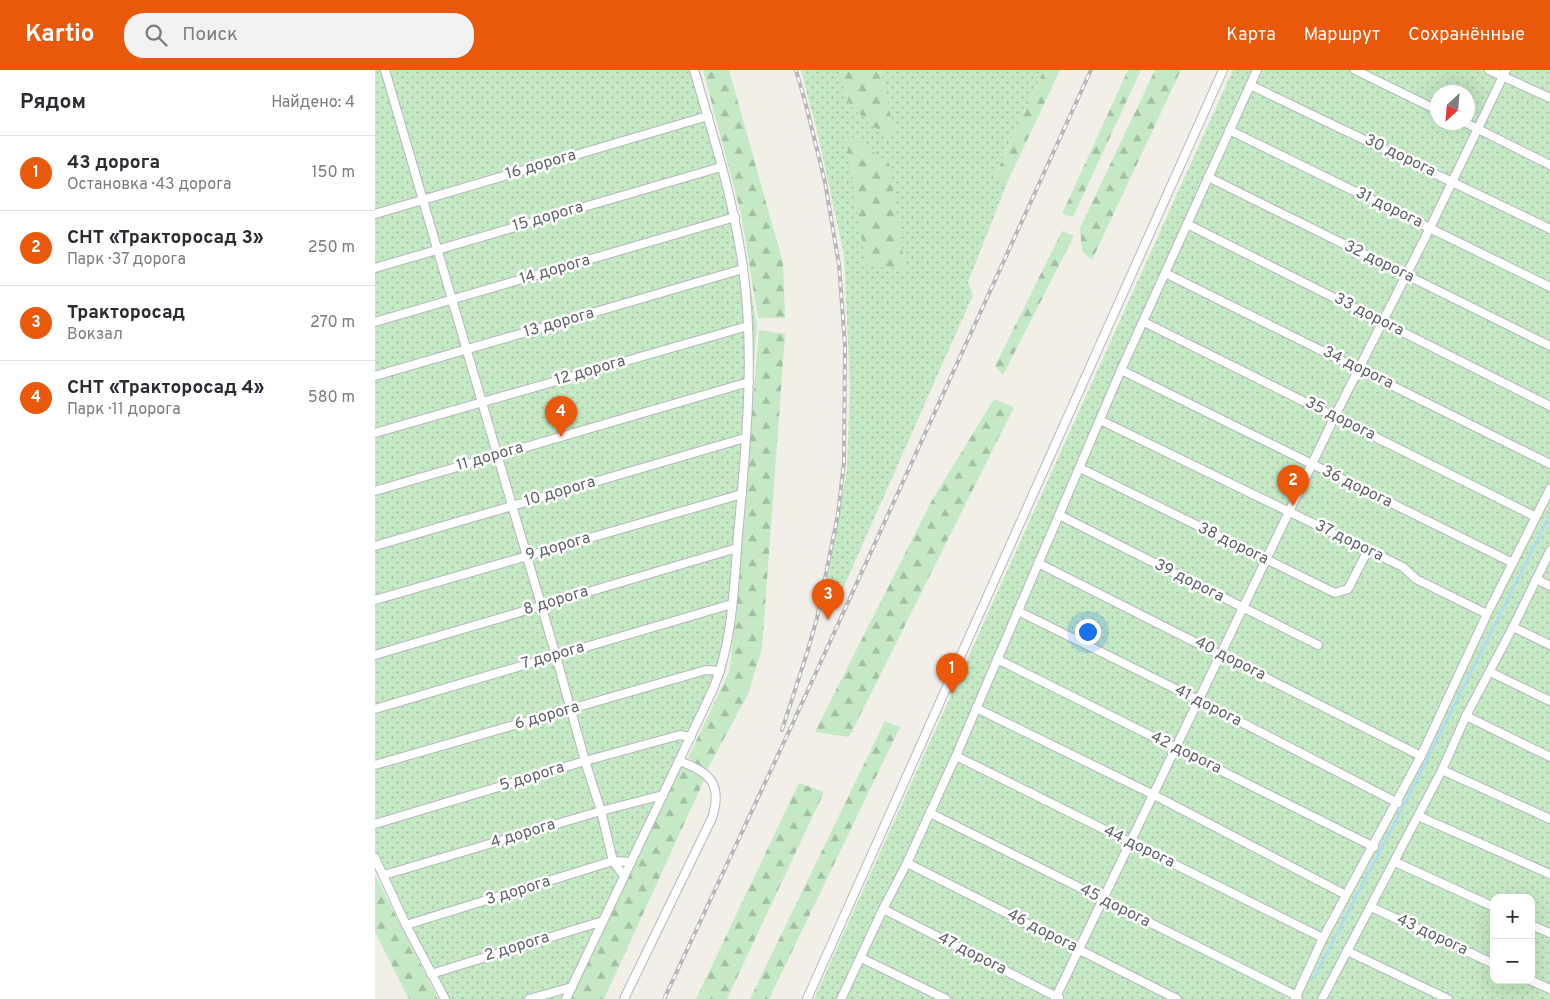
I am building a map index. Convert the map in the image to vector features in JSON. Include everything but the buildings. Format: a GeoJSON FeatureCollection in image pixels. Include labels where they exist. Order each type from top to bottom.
{"type":"FeatureCollection","features":[{"type":"Feature","properties":{"kind":"street"},"geometry":{"type":"LineString","coordinates":[[385,70],[601,811],[613,862],[625,876]]}},
{"type":"Feature","properties":{"kind":"street"},"geometry":{"type":"LineString","coordinates":[[566,999],[721,671],[732,604],[742,494],[749,382],[748,326],[743,269],[735,217],[694,70]]}},
{"type":"Feature","properties":{"kind":"street"},"geometry":{"type":"LineString","coordinates":[[807,999],[1223,70]]}},
{"type":"Feature","properties":{"kind":"street"},"geometry":{"type":"LineString","coordinates":[[841,999],[930,812],[1121,370],[1257,70]]}},
{"type":"Feature","properties":{"kind":"street"},"geometry":{"type":"LineString","coordinates":[[1355,70],[1430,107]]}},
{"type":"Feature","properties":{"kind":"street"},"geometry":{"type":"LineString","coordinates":[[1489,70],[1504,73],[1550,98]]}},
{"type":"Feature","properties":{"kind":"street"},"geometry":{"type":"LineString","coordinates":[[1057,998],[1129,842],[1267,561],[1335,416],[1504,73]]}},
{"type":"Feature","properties":{"kind":"street","name":"30 дорога"},"geometry":{"type":"LineString","coordinates":[[1250,85],[1550,229]]}},
{"type":"Feature","properties":{"kind":"street","name":"16 дорога"},"geometry":{"type":"LineString","coordinates":[[375,214],[708,116]]}},
{"type":"Feature","properties":{"kind":"street"},"geometry":{"type":"LineString","coordinates":[[1477,129],[1550,165]]}},
{"type":"Feature","properties":{"kind":"street","name":"31 дорога"},"geometry":{"type":"LineString","coordinates":[[1229,130],[1550,287]]}},
{"type":"Feature","properties":{"kind":"street","name":"15 дорога"},"geometry":{"type":"LineString","coordinates":[[375,268],[721,167]]}},
{"type":"Feature","properties":{"kind":"street","name":"32 дорога"},"geometry":{"type":"LineString","coordinates":[[1208,177],[1550,346]]}},
{"type":"Feature","properties":{"kind":"street","name":"14 дорога"},"geometry":{"type":"LineString","coordinates":[[375,322],[735,217]]}},
{"type":"Feature","properties":{"kind":"street","name":"33 дорога"},"geometry":{"type":"LineString","coordinates":[[1187,224],[1550,406]]}},
{"type":"Feature","properties":{"kind":"street","name":"13 дорога"},"geometry":{"type":"LineString","coordinates":[[375,376],[743,269]]}},
{"type":"Feature","properties":{"kind":"street","name":"34 дорога"},"geometry":{"type":"LineString","coordinates":[[1165,273],[1550,464]]}},
{"type":"Feature","properties":{"kind":"street","name":"35 дорога"},"geometry":{"type":"LineString","coordinates":[[1144,322],[1536,517]]}},
{"type":"Feature","properties":{"kind":"street","name":"12 дорога"},"geometry":{"type":"LineString","coordinates":[[375,433],[748,326]]}},
{"type":"Feature","properties":{"kind":"street","name":"36 дорога"},"geometry":{"type":"LineString","coordinates":[[1121,370],[1513,563]]}},
{"type":"Feature","properties":{"kind":"street","name":"11 дорога"},"geometry":{"type":"LineString","coordinates":[[375,491],[749,382]]}},
{"type":"Feature","properties":{"kind":"street","name":"37 дорога"},"geometry":{"type":"LineString","coordinates":[[1100,420],[1403,567],[1416,579],[1487,614]]}},
{"type":"Feature","properties":{"kind":"street","name":"10 дорога"},"geometry":{"type":"LineString","coordinates":[[375,546],[745,438]]}},
{"type":"Feature","properties":{"kind":"street","name":"38 дорога"},"geometry":{"type":"LineString","coordinates":[[1080,468],[1335,593],[1348,589],[1368,550]]}},
{"type":"Feature","properties":{"kind":"street"},"geometry":{"type":"LineString","coordinates":[[1297,998],[1323,938],[1398,803],[1487,614],[1550,489]]}},
{"type":"Feature","properties":{"kind":"street","name":"9 дорога"},"geometry":{"type":"LineString","coordinates":[[375,600],[742,494]]}},
{"type":"Feature","properties":{"kind":"street","name":"39 дорога"},"geometry":{"type":"LineString","coordinates":[[1059,515],[1318,645]]}},
{"type":"Feature","properties":{"kind":"street","name":"8 дорога"},"geometry":{"type":"LineString","coordinates":[[375,655],[737,548]]}},
{"type":"Feature","properties":{"kind":"street"},"geometry":{"type":"LineString","coordinates":[[1325,998],[1347,951],[1442,770],[1466,716],[1513,627],[1550,550]]}},
{"type":"Feature","properties":{"kind":"street","name":"40 дорога"},"geometry":{"type":"LineString","coordinates":[[1038,563],[1421,756]]}},
{"type":"Feature","properties":{"kind":"street"},"geometry":{"type":"LineString","coordinates":[[1536,579],[1550,586]]}},
{"type":"Feature","properties":{"kind":"street","name":"7 дорога"},"geometry":{"type":"LineString","coordinates":[[375,709],[732,604]]}},
{"type":"Feature","properties":{"kind":"street","name":"41 дорога"},"geometry":{"type":"LineString","coordinates":[[1018,611],[1198,700],[1398,803]]}},
{"type":"Feature","properties":{"kind":"street"},"geometry":{"type":"LineString","coordinates":[[1513,627],[1550,645]]}},
{"type":"Feature","properties":{"kind":"street","name":"42 дорога"},"geometry":{"type":"LineString","coordinates":[[997,659],[1374,846]]}},
{"type":"Feature","properties":{"kind":"street","name":"6 дорога"},"geometry":{"type":"LineString","coordinates":[[375,765],[706,670],[721,671]]}},
{"type":"Feature","properties":{"kind":"street"},"geometry":{"type":"LineString","coordinates":[[1489,672],[1550,701]]}},
{"type":"Feature","properties":{"kind":"street"},"geometry":{"type":"LineString","coordinates":[[976,708],[1154,794],[1346,896]]}},
{"type":"Feature","properties":{"kind":"street"},"geometry":{"type":"LineString","coordinates":[[1466,716],[1550,757]]}},
{"type":"Feature","properties":{"kind":"street","name":"5 дорога"},"geometry":{"type":"LineString","coordinates":[[375,824],[585,761],[680,735],[691,737]]}},
{"type":"Feature","properties":{"kind":"street","name":"44 дорога"},"geometry":{"type":"LineString","coordinates":[[955,756],[1323,938]]}},
{"type":"Feature","properties":{"kind":"street"},"geometry":{"type":"LineString","coordinates":[[624,999],[704,834],[715,806],[717,796],[709,778],[698,768],[679,761]]}},
{"type":"Feature","properties":{"kind":"street"},"geometry":{"type":"LineString","coordinates":[[1442,770],[1550,819]]}},
{"type":"Feature","properties":{"kind":"street","name":"4 дорога"},"geometry":{"type":"LineString","coordinates":[[384,876],[601,811],[663,795]]}},
{"type":"Feature","properties":{"kind":"street","name":"45 дорога"},"geometry":{"type":"LineString","coordinates":[[930,812],[1297,998]]}},
{"type":"Feature","properties":{"kind":"street"},"geometry":{"type":"LineString","coordinates":[[1418,816],[1550,874]]}},
{"type":"Feature","properties":{"kind":"street"},"geometry":{"type":"LineString","coordinates":[[375,858],[406,925],[445,999]]}},
{"type":"Feature","properties":{"kind":"street","name":"3 дорога"},"geometry":{"type":"LineString","coordinates":[[406,925],[613,862],[631,862]]}},
{"type":"Feature","properties":{"kind":"street"},"geometry":{"type":"LineString","coordinates":[[1395,862],[1490,905]]}},
{"type":"Feature","properties":{"kind":"street","name":"46 дорога"},"geometry":{"type":"LineString","coordinates":[[907,863],[1177,999]]}},
{"type":"Feature","properties":{"kind":"street","name":"43 дорога"},"geometry":{"type":"LineString","coordinates":[[1371,907],[1490,962]]}},
{"type":"Feature","properties":{"kind":"street","name":"47 дорога"},"geometry":{"type":"LineString","coordinates":[[883,909],[1057,998]]}},
{"type":"Feature","properties":{"kind":"street","name":"2 дорога"},"geometry":{"type":"LineString","coordinates":[[431,974],[603,921]]}},
{"type":"Feature","properties":{"kind":"street"},"geometry":{"type":"LineString","coordinates":[[1535,927],[1550,933]]}},
{"type":"Feature","properties":{"kind":"street"},"geometry":{"type":"LineString","coordinates":[[1347,951],[1448,999]]}},
{"type":"Feature","properties":{"kind":"street"},"geometry":{"type":"LineString","coordinates":[[861,958],[945,999]]}},
{"type":"Feature","properties":{"kind":"street"},"geometry":{"type":"LineString","coordinates":[[1535,982],[1550,989]]}},
{"type":"Feature","properties":{"kind":"street"},"geometry":{"type":"LineString","coordinates":[[529,999],[571,987]]}},
{"type":"Feature","properties":{"kind":"green space"},"geometry":{"type":"Polygon","coordinates":[[[375,70],[700,70],[738,214],[757,326],[733,610],[726,671],[568,999],[442,999],[375,867],[375,70]]]}},
{"type":"Feature","properties":{"kind":"green space"},"geometry":{"type":"Polygon","coordinates":[[[703,70],[729,70],[783,263],[785,318],[758,318],[741,214],[703,70]]]}},
{"type":"Feature","properties":{"kind":"green space"},"geometry":{"type":"Polygon","coordinates":[[[801,70],[840,70],[849,104],[883,135],[895,133],[880,70],[1044,70],[994,177],[1007,183],[968,282],[973,295],[841,593],[826,586],[847,469],[850,385],[844,255],[818,135],[801,70]]]}},
{"type":"Feature","properties":{"kind":"green space"},"geometry":{"type":"Polygon","coordinates":[[[840,70],[880,70],[895,133],[883,135],[849,104],[840,70]]]}},
{"type":"Feature","properties":{"kind":"green space"},"geometry":{"type":"Polygon","coordinates":[[[1044,70],[1060,70],[1007,183],[994,178],[1044,70]]]}},
{"type":"Feature","properties":{"kind":"green space"},"geometry":{"type":"Polygon","coordinates":[[[1128,70],[1141,70],[1073,217],[1062,214],[1128,70]]]}},
{"type":"Feature","properties":{"kind":"green space"},"geometry":{"type":"Polygon","coordinates":[[[1155,70],[1181,70],[1092,260],[1082,251],[1080,228],[1155,70]]]}},
{"type":"Feature","properties":{"kind":"green space"},"geometry":{"type":"Polygon","coordinates":[[[1233,70],[1550,70],[1550,999],[814,999],[1233,70]]]}},
{"type":"Feature","properties":{"kind":"green space"},"geometry":{"type":"Polygon","coordinates":[[[845,133],[889,163],[905,268],[866,266],[845,133]]]}},
{"type":"Feature","properties":{"kind":"green space"},"geometry":{"type":"Polygon","coordinates":[[[1062,231],[1074,236],[1003,375],[995,366],[1062,231]]]}},
{"type":"Feature","properties":{"kind":"green space"},"geometry":{"type":"Polygon","coordinates":[[[759,330],[785,334],[762,648],[748,694],[707,770],[688,758],[730,670],[759,330]]]}},
{"type":"Feature","properties":{"kind":"green space"},"geometry":{"type":"Polygon","coordinates":[[[994,399],[1014,407],[849,737],[815,732],[931,502],[994,399]]]}},
{"type":"Feature","properties":{"kind":"green space"},"geometry":{"type":"Polygon","coordinates":[[[885,721],[900,727],[769,999],[750,999],[885,721]]]}},
{"type":"Feature","properties":{"kind":"green space"},"geometry":{"type":"Polygon","coordinates":[[[682,765],[705,778],[604,999],[570,999],[682,765]]]}},
{"type":"Feature","properties":{"kind":"green space"},"geometry":{"type":"Polygon","coordinates":[[[799,783],[824,792],[727,999],[696,999],[799,783]]]}},
{"type":"Feature","properties":{"kind":"green space"},"geometry":{"type":"Polygon","coordinates":[[[375,875],[438,999],[409,999],[375,932],[375,875]]]}},
{"type":"Feature","properties":{"kind":"waterway"},"geometry":{"type":"LineString","coordinates":[[1314,978],[1418,778],[1550,515]]}},
{"type":"Feature","properties":{"kind":"railway"},"geometry":{"type":"LineString","coordinates":[[782,730],[817,618],[838,514],[844,462],[845,345],[839,265],[825,182],[796,70]]}},
{"type":"Feature","properties":{"kind":"railway"},"geometry":{"type":"LineString","coordinates":[[664,999],[792,725],[1091,70]]}},
{"type":"Feature","properties":{"kind":"place","name":"СНТ «Тракторосад 4»"},"geometry":{"type":"Point","coordinates":[561,437]}},
{"type":"Feature","properties":{"kind":"place","name":"СНТ «Тракторосад 3»"},"geometry":{"type":"Point","coordinates":[1293,506]}},
{"type":"Feature","properties":{"kind":"place","name":"Тракторосад"},"geometry":{"type":"Point","coordinates":[828,620]}},
{"type":"Feature","properties":{"kind":"place","name":"43 дорога"},"geometry":{"type":"Point","coordinates":[952,694]}}]}
